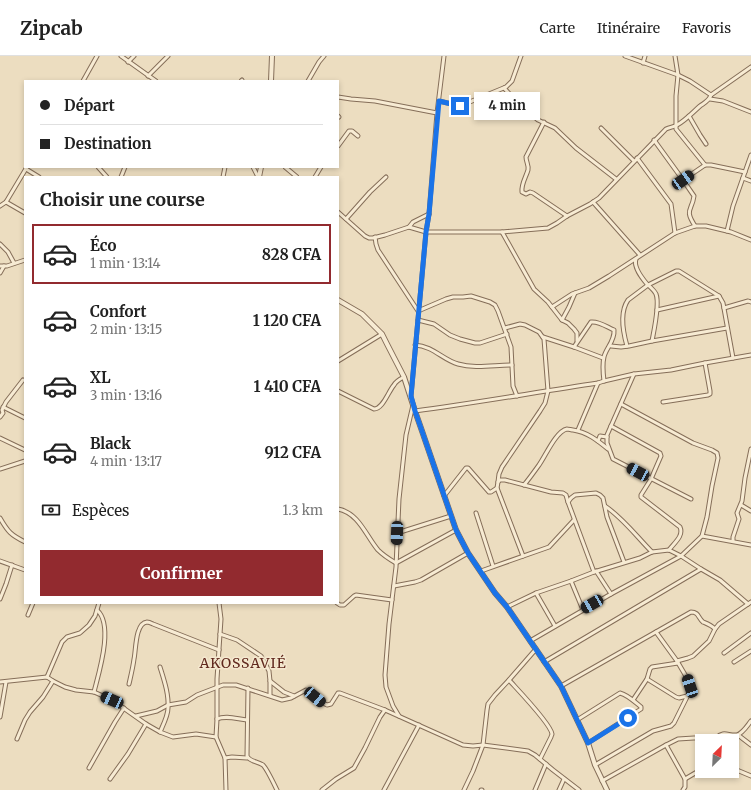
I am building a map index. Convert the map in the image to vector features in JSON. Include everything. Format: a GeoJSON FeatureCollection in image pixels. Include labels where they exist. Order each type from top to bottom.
{"type":"FeatureCollection","features":[{"type":"Feature","properties":{"kind":"street"},"geometry":{"type":"LineString","coordinates":[[83,80],[97,56]]}},
{"type":"Feature","properties":{"kind":"street"},"geometry":{"type":"LineString","coordinates":[[121,56],[154,80]]}},
{"type":"Feature","properties":{"kind":"street"},"geometry":{"type":"LineString","coordinates":[[128,62],[134,56]]}},
{"type":"Feature","properties":{"kind":"street"},"geometry":{"type":"LineString","coordinates":[[148,76],[168,56]]}},
{"type":"Feature","properties":{"kind":"street"},"geometry":{"type":"LineString","coordinates":[[271,80],[272,56]]}},
{"type":"Feature","properties":{"kind":"street"},"geometry":{"type":"LineString","coordinates":[[309,80],[324,56]]}},
{"type":"Feature","properties":{"kind":"street"},"geometry":{"type":"LineString","coordinates":[[411,396],[418,311],[429,214],[437,113],[444,56]]}},
{"type":"Feature","properties":{"kind":"street"},"geometry":{"type":"LineString","coordinates":[[439,101],[460,106],[504,88],[512,81],[521,56]]}},
{"type":"Feature","properties":{"kind":"street"},"geometry":{"type":"LineString","coordinates":[[625,56],[678,75],[690,81],[710,97],[751,112]]}},
{"type":"Feature","properties":{"kind":"street"},"geometry":{"type":"LineString","coordinates":[[643,63],[645,56]]}},
{"type":"Feature","properties":{"kind":"street"},"geometry":{"type":"LineString","coordinates":[[675,56],[678,75],[676,96],[677,130],[705,165]]}},
{"type":"Feature","properties":{"kind":"street"},"geometry":{"type":"LineString","coordinates":[[409,227],[426,232],[502,232],[548,228],[599,198],[666,129],[671,126],[676,126],[710,97],[751,67]]}},
{"type":"Feature","properties":{"kind":"street"},"geometry":{"type":"LineString","coordinates":[[504,88],[517,102],[538,120],[555,128],[576,148],[616,179]]}},
{"type":"Feature","properties":{"kind":"street"},"geometry":{"type":"LineString","coordinates":[[339,97],[375,101],[437,113]]}},
{"type":"Feature","properties":{"kind":"street"},"geometry":{"type":"LineString","coordinates":[[689,116],[706,144]]}},
{"type":"Feature","properties":{"kind":"street"},"geometry":{"type":"LineString","coordinates":[[544,122],[526,157],[528,169],[521,188],[522,192],[526,194],[530,192],[533,193],[567,216]]}},
{"type":"Feature","properties":{"kind":"street"},"geometry":{"type":"LineString","coordinates":[[601,128],[636,159],[671,204],[675,233]]}},
{"type":"Feature","properties":{"kind":"street"},"geometry":{"type":"LineString","coordinates":[[339,145],[349,132],[352,131],[358,136]]}},
{"type":"Feature","properties":{"kind":"street"},"geometry":{"type":"LineString","coordinates":[[654,140],[694,196],[689,213],[690,219],[695,226]]}},
{"type":"Feature","properties":{"kind":"street"},"geometry":{"type":"LineString","coordinates":[[727,231],[733,206],[751,155]]}},
{"type":"Feature","properties":{"kind":"street"},"geometry":{"type":"LineString","coordinates":[[683,180],[705,165],[715,165],[745,172]]}},
{"type":"Feature","properties":{"kind":"street"},"geometry":{"type":"LineString","coordinates":[[0,206],[6,202],[26,168],[38,176]]}},
{"type":"Feature","properties":{"kind":"street"},"geometry":{"type":"LineString","coordinates":[[99,168],[106,176]]}},
{"type":"Feature","properties":{"kind":"street"},"geometry":{"type":"LineString","coordinates":[[286,168],[296,176]]}},
{"type":"Feature","properties":{"kind":"street"},"geometry":{"type":"LineString","coordinates":[[346,220],[370,192],[386,177]]}},
{"type":"Feature","properties":{"kind":"street"},"geometry":{"type":"LineString","coordinates":[[743,178],[751,181]]}},
{"type":"Feature","properties":{"kind":"street"},"geometry":{"type":"LineString","coordinates":[[6,202],[24,212]]}},
{"type":"Feature","properties":{"kind":"street"},"geometry":{"type":"LineString","coordinates":[[593,202],[640,255]]}},
{"type":"Feature","properties":{"kind":"street"},"geometry":{"type":"LineString","coordinates":[[339,213],[369,238],[375,238],[409,227],[413,222],[429,214]]}},
{"type":"Feature","properties":{"kind":"street"},"geometry":{"type":"LineString","coordinates":[[552,307],[575,293],[589,288],[675,233],[695,226],[706,226],[727,231],[751,240]]}},
{"type":"Feature","properties":{"kind":"street"},"geometry":{"type":"LineString","coordinates":[[502,232],[534,289],[552,307],[562,320],[568,323],[576,331],[577,341]]}},
{"type":"Feature","properties":{"kind":"street"},"geometry":{"type":"LineString","coordinates":[[375,238],[378,250],[418,311]]}},
{"type":"Feature","properties":{"kind":"street"},"geometry":{"type":"LineString","coordinates":[[0,244],[8,252],[14,263]]}},
{"type":"Feature","properties":{"kind":"street"},"geometry":{"type":"LineString","coordinates":[[636,259],[634,263],[635,266],[656,294],[657,299],[657,310],[652,341]]}},
{"type":"Feature","properties":{"kind":"street"},"geometry":{"type":"LineString","coordinates":[[0,273],[2,266],[24,260]]}},
{"type":"Feature","properties":{"kind":"street"},"geometry":{"type":"LineString","coordinates":[[627,346],[623,328],[626,302],[648,285],[676,271],[679,271],[718,296],[723,303],[733,358]]}},
{"type":"Feature","properties":{"kind":"street"},"geometry":{"type":"LineString","coordinates":[[562,320],[575,293]]}},
{"type":"Feature","properties":{"kind":"street"},"geometry":{"type":"LineString","coordinates":[[418,311],[453,297],[471,296],[495,305],[511,347],[513,386],[517,396]]}},
{"type":"Feature","properties":{"kind":"street"},"geometry":{"type":"LineString","coordinates":[[657,310],[718,296]]}},
{"type":"Feature","properties":{"kind":"street"},"geometry":{"type":"LineString","coordinates":[[339,301],[362,314],[382,334],[404,377],[456,530],[468,553],[561,686],[588,743],[595,765],[607,790]]}},
{"type":"Feature","properties":{"kind":"street"},"geometry":{"type":"LineString","coordinates":[[724,308],[748,301],[751,302]]}},
{"type":"Feature","properties":{"kind":"street"},"geometry":{"type":"LineString","coordinates":[[418,320],[434,324],[460,339],[475,343],[480,343],[507,334]]}},
{"type":"Feature","properties":{"kind":"street"},"geometry":{"type":"LineString","coordinates":[[574,346],[589,324],[594,321],[614,330],[615,332],[611,346],[607,349],[602,366],[604,381]]}},
{"type":"Feature","properties":{"kind":"street"},"geometry":{"type":"LineString","coordinates":[[505,328],[520,324],[525,325],[539,332],[544,339],[548,391],[545,403],[502,467],[499,474],[497,488],[523,556]]}},
{"type":"Feature","properties":{"kind":"street"},"geometry":{"type":"LineString","coordinates":[[611,346],[627,346],[727,328]]}},
{"type":"Feature","properties":{"kind":"street"},"geometry":{"type":"LineString","coordinates":[[339,360],[382,334]]}},
{"type":"Feature","properties":{"kind":"street"},"geometry":{"type":"LineString","coordinates":[[543,337],[574,346],[604,358]]}},
{"type":"Feature","properties":{"kind":"street"},"geometry":{"type":"LineString","coordinates":[[415,345],[436,352],[458,364],[481,367],[512,365]]}},
{"type":"Feature","properties":{"kind":"street"},"geometry":{"type":"LineString","coordinates":[[415,411],[598,383],[634,374],[670,370],[751,356]]}},
{"type":"Feature","properties":{"kind":"street"},"geometry":{"type":"LineString","coordinates":[[663,402],[710,394],[704,363]]}},
{"type":"Feature","properties":{"kind":"street"},"geometry":{"type":"LineString","coordinates":[[634,374],[607,437],[606,443],[608,450],[613,459],[691,499]]}},
{"type":"Feature","properties":{"kind":"street"},"geometry":{"type":"LineString","coordinates":[[339,392],[367,406],[377,409],[382,404],[394,384],[404,377]]}},
{"type":"Feature","properties":{"kind":"street"},"geometry":{"type":"LineString","coordinates":[[0,417],[3,414],[2,408],[23,380]]}},
{"type":"Feature","properties":{"kind":"street"},"geometry":{"type":"LineString","coordinates":[[578,430],[598,383]]}},
{"type":"Feature","properties":{"kind":"street"},"geometry":{"type":"LineString","coordinates":[[530,640],[681,556],[702,536],[718,458],[717,453],[693,443],[621,404]]}},
{"type":"Feature","properties":{"kind":"street"},"geometry":{"type":"LineString","coordinates":[[399,716],[393,706],[386,687],[385,676],[396,562],[399,499],[405,442],[413,405]]}},
{"type":"Feature","properties":{"kind":"street"},"geometry":{"type":"LineString","coordinates":[[2,408],[24,418]]}},
{"type":"Feature","properties":{"kind":"street"},"geometry":{"type":"LineString","coordinates":[[611,426],[660,453],[661,456],[641,497],[680,527],[680,536],[669,550]]}},
{"type":"Feature","properties":{"kind":"street"},"geometry":{"type":"LineString","coordinates":[[524,485],[540,464],[553,441],[561,432],[567,429],[578,430],[585,433],[598,441],[608,450]]}},
{"type":"Feature","properties":{"kind":"street"},"geometry":{"type":"LineString","coordinates":[[598,441],[600,436],[607,437]]}},
{"type":"Feature","properties":{"kind":"street"},"geometry":{"type":"LineString","coordinates":[[0,438],[24,450]]}},
{"type":"Feature","properties":{"kind":"street"},"geometry":{"type":"LineString","coordinates":[[733,542],[733,537],[739,520],[737,512],[741,505],[751,450]]}},
{"type":"Feature","properties":{"kind":"street"},"geometry":{"type":"LineString","coordinates":[[0,469],[24,461]]}},
{"type":"Feature","properties":{"kind":"street"},"geometry":{"type":"LineString","coordinates":[[0,466],[4,467]]}},
{"type":"Feature","properties":{"kind":"street"},"geometry":{"type":"LineString","coordinates":[[444,496],[466,468],[468,468],[488,492],[497,488]]}},
{"type":"Feature","properties":{"kind":"street"},"geometry":{"type":"LineString","coordinates":[[498,482],[500,480],[505,480],[551,492],[563,493],[566,495],[574,520],[595,572],[611,594]]}},
{"type":"Feature","properties":{"kind":"street"},"geometry":{"type":"LineString","coordinates":[[568,502],[575,495],[596,493],[603,498],[607,516],[624,562]]}},
{"type":"Feature","properties":{"kind":"street"},"geometry":{"type":"LineString","coordinates":[[741,505],[751,511]]}},
{"type":"Feature","properties":{"kind":"street"},"geometry":{"type":"LineString","coordinates":[[605,506],[612,511],[652,552]]}},
{"type":"Feature","properties":{"kind":"street"},"geometry":{"type":"LineString","coordinates":[[339,509],[350,514],[379,551],[387,558],[396,562]]}},
{"type":"Feature","properties":{"kind":"street"},"geometry":{"type":"LineString","coordinates":[[476,513],[494,566]]}},
{"type":"Feature","properties":{"kind":"street"},"geometry":{"type":"LineString","coordinates":[[397,533],[451,516]]}},
{"type":"Feature","properties":{"kind":"street"},"geometry":{"type":"LineString","coordinates":[[0,518],[11,534],[24,541]]}},
{"type":"Feature","properties":{"kind":"street"},"geometry":{"type":"LineString","coordinates":[[481,571],[549,547],[574,520]]}},
{"type":"Feature","properties":{"kind":"street"},"geometry":{"type":"LineString","coordinates":[[396,562],[456,530]]}},
{"type":"Feature","properties":{"kind":"street"},"geometry":{"type":"LineString","coordinates":[[702,536],[751,545]]}},
{"type":"Feature","properties":{"kind":"street"},"geometry":{"type":"LineString","coordinates":[[507,607],[536,593],[595,572],[640,558],[652,552],[669,550],[720,580],[749,603],[719,624],[709,640],[693,656],[678,662],[652,667],[647,679],[633,700]]}},
{"type":"Feature","properties":{"kind":"street"},"geometry":{"type":"LineString","coordinates":[[394,586],[420,580],[468,553]]}},
{"type":"Feature","properties":{"kind":"street"},"geometry":{"type":"LineString","coordinates":[[0,561],[24,570]]}},
{"type":"Feature","properties":{"kind":"street"},"geometry":{"type":"LineString","coordinates":[[0,599],[12,565]]}},
{"type":"Feature","properties":{"kind":"street"},"geometry":{"type":"LineString","coordinates":[[544,662],[701,569]]}},
{"type":"Feature","properties":{"kind":"street"},"geometry":{"type":"LineString","coordinates":[[571,581],[583,610]]}},
{"type":"Feature","properties":{"kind":"street"},"geometry":{"type":"LineString","coordinates":[[536,593],[555,626]]}},
{"type":"Feature","properties":{"kind":"street"},"geometry":{"type":"LineString","coordinates":[[338,604],[344,605],[356,595],[392,600]]}},
{"type":"Feature","properties":{"kind":"street"},"geometry":{"type":"LineString","coordinates":[[28,615],[33,604]]}},
{"type":"Feature","properties":{"kind":"street"},"geometry":{"type":"LineString","coordinates":[[47,677],[62,642],[67,637],[80,633],[86,629],[95,616],[99,604]]}},
{"type":"Feature","properties":{"kind":"street"},"geometry":{"type":"LineString","coordinates":[[219,604],[221,619],[216,737],[225,758],[226,790]]}},
{"type":"Feature","properties":{"kind":"street"},"geometry":{"type":"LineString","coordinates":[[94,692],[104,650],[104,621],[102,615],[97,610]]}},
{"type":"Feature","properties":{"kind":"street"},"geometry":{"type":"LineString","coordinates":[[561,686],[691,612],[694,611],[702,621],[715,629]]}},
{"type":"Feature","properties":{"kind":"street"},"geometry":{"type":"LineString","coordinates":[[129,684],[135,658],[136,638],[143,624],[146,622],[219,650]]}},
{"type":"Feature","properties":{"kind":"street"},"geometry":{"type":"LineString","coordinates":[[595,765],[653,731],[671,726],[688,695],[690,686],[688,678],[656,632]]}},
{"type":"Feature","properties":{"kind":"street"},"geometry":{"type":"LineString","coordinates":[[724,653],[751,633]]}},
{"type":"Feature","properties":{"kind":"street"},"geometry":{"type":"LineString","coordinates":[[220,634],[237,640],[260,655],[269,671],[270,696]]}},
{"type":"Feature","properties":{"kind":"street"},"geometry":{"type":"LineString","coordinates":[[464,790],[473,772],[483,745],[488,704],[536,649]]}},
{"type":"Feature","properties":{"kind":"street"},"geometry":{"type":"LineString","coordinates":[[734,662],[751,651]]}},
{"type":"Feature","properties":{"kind":"street"},"geometry":{"type":"LineString","coordinates":[[160,667],[166,686],[168,705],[167,715],[160,732]]}},
{"type":"Feature","properties":{"kind":"street"},"geometry":{"type":"LineString","coordinates":[[0,682],[47,677],[53,682],[65,687],[94,692],[112,700],[146,724],[173,737],[196,734],[216,737]]}},
{"type":"Feature","properties":{"kind":"street"},"geometry":{"type":"LineString","coordinates":[[647,679],[676,698],[688,695]]}},
{"type":"Feature","properties":{"kind":"street"},"geometry":{"type":"LineString","coordinates":[[509,680],[542,717],[552,734],[540,759]]}},
{"type":"Feature","properties":{"kind":"street"},"geometry":{"type":"LineString","coordinates":[[270,681],[284,692],[295,696]]}},
{"type":"Feature","properties":{"kind":"street"},"geometry":{"type":"LineString","coordinates":[[0,717],[6,682]]}},
{"type":"Feature","properties":{"kind":"street"},"geometry":{"type":"LineString","coordinates":[[17,739],[30,712],[43,698],[53,682]]}},
{"type":"Feature","properties":{"kind":"street"},"geometry":{"type":"LineString","coordinates":[[136,716],[157,711],[168,705],[186,702],[197,695],[217,687],[230,684],[248,688],[282,700],[291,698],[306,690],[327,705],[331,704],[338,693],[340,693],[385,710],[463,744],[528,751],[579,790]]}},
{"type":"Feature","properties":{"kind":"street"},"geometry":{"type":"LineString","coordinates":[[247,758],[248,688]]}},
{"type":"Feature","properties":{"kind":"street"},"geometry":{"type":"LineString","coordinates":[[577,720],[620,693],[633,700],[641,707],[641,709],[588,743]]}},
{"type":"Feature","properties":{"kind":"street"},"geometry":{"type":"LineString","coordinates":[[89,768],[124,708]]}},
{"type":"Feature","properties":{"kind":"street"},"geometry":{"type":"LineString","coordinates":[[322,790],[354,768],[385,710]]}},
{"type":"Feature","properties":{"kind":"street"},"geometry":{"type":"LineString","coordinates":[[217,719],[220,717],[227,717],[247,720]]}},
{"type":"Feature","properties":{"kind":"street"},"geometry":{"type":"LineString","coordinates":[[739,734],[743,732],[751,721]]}},
{"type":"Feature","properties":{"kind":"street"},"geometry":{"type":"LineString","coordinates":[[110,779],[128,754],[146,724]]}},
{"type":"Feature","properties":{"kind":"street"},"geometry":{"type":"LineString","coordinates":[[384,790],[419,725]]}},
{"type":"Feature","properties":{"kind":"street"},"geometry":{"type":"LineString","coordinates":[[739,736],[751,745]]}},
{"type":"Feature","properties":{"kind":"street"},"geometry":{"type":"LineString","coordinates":[[602,781],[678,739],[695,738]]}},
{"type":"Feature","properties":{"kind":"street"},"geometry":{"type":"LineString","coordinates":[[666,745],[685,779],[685,787],[683,790]]}},
{"type":"Feature","properties":{"kind":"street"},"geometry":{"type":"LineString","coordinates":[[225,758],[247,758],[264,766],[277,790]]}},
{"type":"Feature","properties":{"kind":"street"},"geometry":{"type":"LineString","coordinates":[[535,790],[546,764]]}},
{"type":"Feature","properties":{"kind":"street"},"geometry":{"type":"LineString","coordinates":[[739,771],[751,776]]}},
{"type":"Feature","properties":{"kind":"street"},"geometry":{"type":"LineString","coordinates":[[685,779],[695,774]]}},
{"type":"Feature","properties":{"kind":"street"},"geometry":{"type":"LineString","coordinates":[[559,790],[564,779]]}},
{"type":"Feature","properties":{"kind":"district","name":"AKOSSAVIÉ"},"geometry":{"type":"Point","coordinates":[243,663]}},
{"type":"Feature","properties":{"kind":"route"},"geometry":{"type":"LineString","coordinates":[[460,106],[439,101],[437,113],[429,214],[418,311],[411,396],[415,411],[456,530],[468,553],[561,686],[588,743],[628,718]]}}]}
